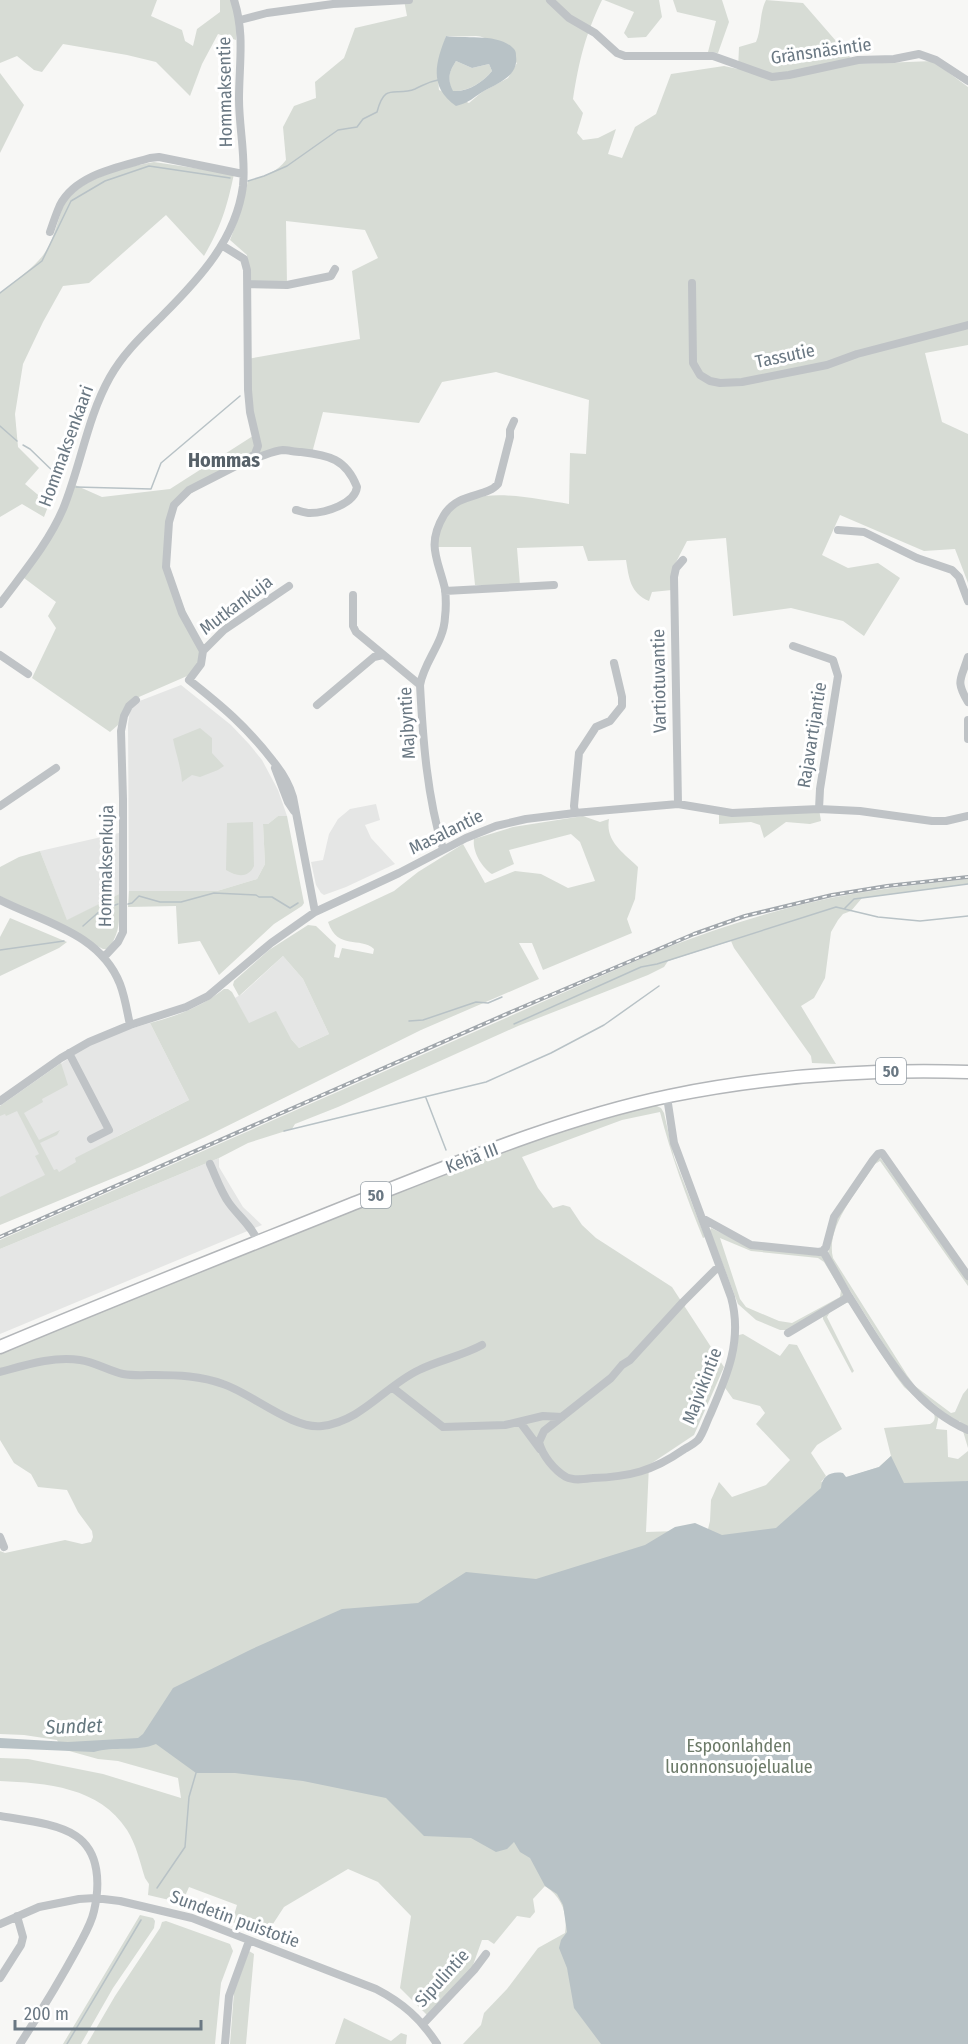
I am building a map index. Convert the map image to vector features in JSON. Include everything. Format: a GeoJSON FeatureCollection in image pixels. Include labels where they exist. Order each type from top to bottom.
{"type":"FeatureCollection","features":[{"type":"Feature","properties":{"kind":"highway","name":"Kehä III"},"geometry":{"type":"LineString","coordinates":[[0,1347],[499,1147],[596,1116],[667,1097],[814,1075],[884,1071],[968,1072]]}},
{"type":"Feature","properties":{"kind":"street","name":"Hommaksentie"},"geometry":{"type":"LineString","coordinates":[[234,0],[240,20],[242,65],[239,98],[243,185]]}},
{"type":"Feature","properties":{"kind":"street"},"geometry":{"type":"LineString","coordinates":[[240,20],[267,13],[333,4],[409,0]]}},
{"type":"Feature","properties":{"kind":"street","name":"Gränsnäsintie"},"geometry":{"type":"LineString","coordinates":[[550,0],[569,18],[595,33],[617,53],[625,56],[713,56],[772,77],[858,60],[894,59],[920,54],[936,60],[968,81]]}},
{"type":"Feature","properties":{"kind":"street"},"geometry":{"type":"LineString","coordinates":[[50,232],[60,205],[70,190],[94,175],[150,158],[159,157],[243,174]]}},
{"type":"Feature","properties":{"kind":"street","name":"Hommaksenkaari"},"geometry":{"type":"LineString","coordinates":[[0,604],[40,549],[62,511],[90,419],[110,377],[137,340],[164,315],[211,263],[223,246],[239,206],[243,185]]}},
{"type":"Feature","properties":{"kind":"street"},"geometry":{"type":"LineString","coordinates":[[223,246],[244,259],[247,270],[248,390],[250,412],[258,446],[255,454],[189,490],[174,505],[169,522],[166,567],[182,613],[203,651],[201,664],[189,680],[249,731],[289,784],[315,912]]}},
{"type":"Feature","properties":{"kind":"street"},"geometry":{"type":"LineString","coordinates":[[248,284],[287,285],[331,276],[336,269]]}},
{"type":"Feature","properties":{"kind":"street","name":"Tassutie"},"geometry":{"type":"LineString","coordinates":[[692,283],[693,363],[700,375],[710,381],[720,383],[742,382],[827,365],[857,354],[968,326]]}},
{"type":"Feature","properties":{"kind":"street","name":"Majbyntie"},"geometry":{"type":"LineString","coordinates":[[443,849],[435,821],[424,756],[420,685],[442,634],[446,618],[445,591],[436,562],[434,535],[444,514],[457,502],[469,495],[494,489],[501,478],[510,430],[514,421]]}},
{"type":"Feature","properties":{"kind":"street"},"geometry":{"type":"LineString","coordinates":[[246,460],[257,460],[281,450],[312,453],[333,458],[349,471],[357,487],[354,497],[349,501],[343,505],[311,513],[296,510]]}},
{"type":"Feature","properties":{"kind":"street"},"geometry":{"type":"LineString","coordinates":[[838,530],[864,532],[917,558],[952,570],[959,577],[968,601]]}},
{"type":"Feature","properties":{"kind":"street","name":"Vartiotuvantie"},"geometry":{"type":"LineString","coordinates":[[678,804],[674,577],[676,568],[683,560]]}},
{"type":"Feature","properties":{"kind":"street"},"geometry":{"type":"LineString","coordinates":[[445,591],[554,585]]}},
{"type":"Feature","properties":{"kind":"street","name":"Mutkankuja"},"geometry":{"type":"LineString","coordinates":[[203,651],[224,630],[289,586]]}},
{"type":"Feature","properties":{"kind":"street"},"geometry":{"type":"LineString","coordinates":[[353,595],[353,627],[356,632],[420,685]]}},
{"type":"Feature","properties":{"kind":"street","name":"Rajavartijantie"},"geometry":{"type":"LineString","coordinates":[[794,646],[832,660],[838,676],[819,789],[819,809]]}},
{"type":"Feature","properties":{"kind":"street"},"geometry":{"type":"LineString","coordinates":[[0,655],[28,674]]}},
{"type":"Feature","properties":{"kind":"street"},"geometry":{"type":"LineString","coordinates":[[317,705],[374,657],[383,655]]}},
{"type":"Feature","properties":{"kind":"street"},"geometry":{"type":"LineString","coordinates":[[968,657],[961,676],[960,687],[968,702]]}},
{"type":"Feature","properties":{"kind":"street"},"geometry":{"type":"LineString","coordinates":[[575,813],[579,753],[596,727],[610,721],[622,706],[614,663]]}},
{"type":"Feature","properties":{"kind":"street","name":"Hommaksenkuja"},"geometry":{"type":"LineString","coordinates":[[104,957],[118,942],[123,932],[121,731],[124,716],[129,706],[136,700]]}},
{"type":"Feature","properties":{"kind":"street"},"geometry":{"type":"LineString","coordinates":[[968,720],[968,739]]}},
{"type":"Feature","properties":{"kind":"street"},"geometry":{"type":"LineString","coordinates":[[0,806],[56,768]]}},
{"type":"Feature","properties":{"kind":"street","name":"Masalantie"},"geometry":{"type":"LineString","coordinates":[[0,1101],[69,1053],[89,1042],[130,1025],[186,1007],[208,996],[272,943],[315,912],[399,873],[443,849],[482,831],[504,824],[575,813],[678,804],[732,813],[819,809],[860,811],[932,821],[946,821],[968,816]]}},
{"type":"Feature","properties":{"kind":"street"},"geometry":{"type":"LineString","coordinates":[[0,900],[80,937],[104,957],[120,984],[130,1025]]}},
{"type":"Feature","properties":{"kind":"street"},"geometry":{"type":"LineString","coordinates":[[69,1053],[109,1130],[91,1139]]}},
{"type":"Feature","properties":{"kind":"street","name":"Majvikintie"},"geometry":{"type":"LineString","coordinates":[[520,1422],[552,1466],[567,1477],[584,1479],[632,1476],[674,1457],[699,1439],[721,1392],[735,1349],[734,1307],[717,1269],[702,1218],[674,1143],[667,1097]]}},
{"type":"Feature","properties":{"kind":"street"},"geometry":{"type":"LineString","coordinates":[[702,1218],[751,1245],[823,1251],[834,1217],[873,1160],[882,1153],[963,1262],[968,1276]]}},
{"type":"Feature","properties":{"kind":"street"},"geometry":{"type":"LineString","coordinates":[[210,1164],[229,1203],[255,1233],[258,1242]]}},
{"type":"Feature","properties":{"kind":"street"},"geometry":{"type":"LineString","coordinates":[[823,1251],[848,1295],[903,1380],[917,1395],[954,1424],[968,1430]]}},
{"type":"Feature","properties":{"kind":"street"},"geometry":{"type":"LineString","coordinates":[[541,1449],[539,1442],[544,1431],[611,1378],[717,1269]]}},
{"type":"Feature","properties":{"kind":"street"},"geometry":{"type":"LineString","coordinates":[[788,1333],[848,1295]]}},
{"type":"Feature","properties":{"kind":"street"},"geometry":{"type":"LineString","coordinates":[[0,1372],[54,1359],[80,1360],[123,1374],[185,1375],[222,1383],[255,1398],[299,1423],[321,1426],[345,1419],[374,1403],[418,1370],[470,1352],[482,1345]]}},
{"type":"Feature","properties":{"kind":"street"},"geometry":{"type":"LineString","coordinates":[[393,1388],[443,1427],[505,1425],[543,1416],[563,1417]]}},
{"type":"Feature","properties":{"kind":"street"},"geometry":{"type":"LineString","coordinates":[[0,1537],[4,1546]]}},
{"type":"Feature","properties":{"kind":"street"},"geometry":{"type":"LineString","coordinates":[[0,1816],[34,1822],[78,1837],[89,1849],[97,1874],[94,1913],[87,1930],[58,1985],[20,2044]]}},
{"type":"Feature","properties":{"kind":"street","name":"Sundetin puistotie"},"geometry":{"type":"LineString","coordinates":[[0,1924],[39,1907],[79,1899],[120,1901],[176,1913],[376,1989],[402,2004],[423,2024],[437,2044]]}},
{"type":"Feature","properties":{"kind":"street"},"geometry":{"type":"LineString","coordinates":[[0,1978],[18,1951],[23,1937],[17,1916]]}},
{"type":"Feature","properties":{"kind":"street"},"geometry":{"type":"LineString","coordinates":[[225,2044],[229,1996],[249,1941]]}},
{"type":"Feature","properties":{"kind":"street","name":"Sipulintie"},"geometry":{"type":"LineString","coordinates":[[423,2024],[486,1954]]}},
{"type":"Feature","properties":{"kind":"shaded area"},"geometry":{"type":"Polygon","coordinates":[[[446,36],[490,38],[507,43],[516,53],[514,69],[501,82],[456,106],[447,99],[438,83],[437,65],[446,36]],[[456,61],[450,76],[453,91],[474,86],[492,71],[489,64],[472,68],[456,61]]]}},
{"type":"Feature","properties":{"kind":"shaded area"},"geometry":{"type":"Polygon","coordinates":[[[181,685],[231,725],[262,760],[278,790],[287,816],[278,816],[268,824],[263,824],[265,864],[257,879],[217,891],[129,891],[128,724],[130,710],[137,702],[181,685]]]}},
{"type":"Feature","properties":{"kind":"shaded area"},"geometry":{"type":"Polygon","coordinates":[[[376,804],[380,820],[365,825],[371,838],[395,864],[324,895],[316,885],[311,862],[323,860],[329,834],[338,819],[350,809],[376,804]]]}},
{"type":"Feature","properties":{"kind":"shaded area"},"geometry":{"type":"Polygon","coordinates":[[[119,833],[119,894],[67,921],[40,851],[119,833]]]}},
{"type":"Feature","properties":{"kind":"shaded area"},"geometry":{"type":"Polygon","coordinates":[[[283,956],[303,979],[329,1034],[299,1048],[291,1039],[249,1024],[235,998],[283,956]]]}},
{"type":"Feature","properties":{"kind":"shaded area"},"geometry":{"type":"Polygon","coordinates":[[[150,1023],[189,1100],[118,1136],[0,1218],[0,1106],[85,1047],[116,1033],[150,1023]]]}},
{"type":"Feature","properties":{"kind":"shaded area"},"geometry":{"type":"Polygon","coordinates":[[[219,1158],[219,1167],[243,1207],[262,1225],[0,1334],[0,1249],[219,1158]]]}},
{"type":"Feature","properties":{"kind":"shaded area","name":"Espoonlahden luonnonsuojelualue"},"geometry":{"type":"Polygon","coordinates":[[[891,1456],[904,1483],[968,1481],[968,2044],[601,2044],[574,2008],[567,1968],[559,1948],[567,1932],[563,1905],[557,1894],[545,1886],[530,1858],[520,1852],[514,1842],[507,1849],[496,1852],[471,1838],[424,1836],[386,1798],[303,1781],[235,1773],[196,1773],[156,1744],[141,1748],[94,1752],[0,1748],[0,1738],[68,1742],[138,1738],[143,1734],[173,1688],[252,1649],[342,1609],[418,1603],[466,1572],[536,1579],[645,1545],[675,1527],[695,1523],[722,1535],[776,1528],[821,1488],[823,1480],[828,1475],[843,1473],[846,1477],[879,1467],[891,1456]]]}},
{"type":"Feature","properties":{"kind":"green space"},"geometry":{"type":"Polygon","coordinates":[[[0,0],[157,0],[151,16],[182,30],[185,41],[193,46],[197,29],[220,12],[220,0],[231,0],[238,19],[236,40],[218,34],[202,64],[190,96],[156,62],[63,44],[42,72],[34,70],[17,56],[0,63],[0,0]]]}},
{"type":"Feature","properties":{"kind":"green space"},"geometry":{"type":"Polygon","coordinates":[[[404,0],[602,0],[583,48],[578,72],[573,99],[583,113],[577,133],[583,140],[598,138],[616,129],[608,154],[622,158],[635,127],[656,114],[671,74],[724,66],[738,69],[739,47],[756,42],[766,0],[803,3],[856,64],[933,61],[968,87],[968,345],[925,353],[942,422],[968,434],[968,583],[955,549],[924,551],[840,515],[822,555],[848,568],[878,563],[900,578],[864,636],[843,621],[791,608],[733,616],[726,538],[687,541],[674,566],[672,590],[652,592],[649,601],[634,589],[626,560],[588,561],[583,546],[517,548],[520,585],[475,585],[471,547],[437,547],[441,524],[452,509],[468,500],[486,496],[529,498],[569,504],[570,453],[586,454],[589,400],[496,372],[442,382],[419,423],[323,412],[312,453],[281,450],[224,471],[174,505],[166,567],[203,651],[194,673],[132,700],[118,725],[110,732],[32,678],[56,628],[48,616],[56,602],[24,578],[75,485],[102,497],[170,489],[256,434],[247,359],[360,339],[352,271],[378,258],[365,230],[286,221],[287,285],[248,284],[247,255],[230,240],[240,214],[248,181],[274,171],[286,160],[283,127],[294,106],[316,98],[315,82],[344,58],[355,28],[407,16],[404,0]],[[446,36],[437,69],[439,90],[469,103],[482,92],[508,78],[517,63],[487,39],[476,36],[446,36]]]}},
{"type":"Feature","properties":{"kind":"green space"},"geometry":{"type":"Polygon","coordinates":[[[604,0],[659,0],[662,17],[646,37],[628,38],[624,33],[634,12],[604,0]]]}},
{"type":"Feature","properties":{"kind":"green space"},"geometry":{"type":"Polygon","coordinates":[[[673,0],[722,0],[729,22],[718,53],[708,52],[716,21],[677,12],[673,0]]]}},
{"type":"Feature","properties":{"kind":"green space"},"geometry":{"type":"Polygon","coordinates":[[[456,61],[472,68],[489,64],[492,71],[474,86],[452,91],[449,75],[456,61]]]}},
{"type":"Feature","properties":{"kind":"green space"},"geometry":{"type":"Polygon","coordinates":[[[0,73],[24,105],[0,153],[0,73]]]}},
{"type":"Feature","properties":{"kind":"green space"},"geometry":{"type":"Polygon","coordinates":[[[154,162],[234,174],[219,226],[204,256],[166,215],[89,283],[63,286],[23,364],[15,414],[18,447],[39,468],[25,484],[49,504],[44,517],[22,504],[0,517],[0,293],[30,269],[43,255],[53,236],[62,209],[68,199],[78,190],[102,176],[154,162]]]}},
{"type":"Feature","properties":{"kind":"green space"},"geometry":{"type":"Polygon","coordinates":[[[200,728],[212,738],[212,753],[224,766],[200,777],[192,775],[182,782],[173,739],[200,728]]]}},
{"type":"Feature","properties":{"kind":"green space"},"geometry":{"type":"Polygon","coordinates":[[[819,809],[821,821],[810,824],[786,822],[764,838],[760,825],[751,822],[719,824],[719,811],[819,809]]]}},
{"type":"Feature","properties":{"kind":"green space"},"geometry":{"type":"Polygon","coordinates":[[[278,816],[287,816],[304,903],[274,924],[219,975],[200,941],[178,944],[176,906],[128,907],[129,891],[217,891],[257,879],[265,864],[263,824],[268,824],[278,816]]]}},
{"type":"Feature","properties":{"kind":"green space"},"geometry":{"type":"Polygon","coordinates":[[[583,816],[600,822],[609,819],[613,841],[638,867],[635,899],[627,919],[632,933],[543,970],[532,943],[519,943],[539,979],[421,1030],[140,1167],[0,1225],[0,1197],[45,1175],[35,1156],[39,1154],[17,1111],[0,1116],[0,1106],[61,1063],[68,1085],[42,1099],[43,1102],[24,1113],[39,1140],[60,1130],[57,1135],[40,1143],[54,1170],[57,1169],[59,1172],[76,1162],[75,1158],[189,1100],[150,1023],[188,1010],[224,989],[228,989],[232,992],[249,1023],[276,1011],[291,1039],[299,1048],[329,1034],[303,979],[283,956],[239,996],[233,985],[234,981],[269,950],[308,925],[316,926],[336,945],[334,957],[339,958],[342,948],[373,954],[374,949],[368,945],[337,937],[328,922],[394,891],[418,872],[463,844],[485,883],[515,871],[541,874],[568,888],[595,881],[580,842],[571,834],[509,850],[514,864],[492,874],[481,863],[474,844],[474,839],[513,827],[583,816]]]}},
{"type":"Feature","properties":{"kind":"green space"},"geometry":{"type":"Polygon","coordinates":[[[253,822],[254,866],[245,875],[234,874],[226,870],[227,823],[253,822]]]}},
{"type":"Feature","properties":{"kind":"green space"},"geometry":{"type":"Polygon","coordinates":[[[40,851],[67,920],[119,894],[118,929],[108,949],[103,949],[0,896],[0,867],[19,857],[40,851]]]}},
{"type":"Feature","properties":{"kind":"green space"},"geometry":{"type":"Polygon","coordinates":[[[968,879],[968,884],[862,898],[851,911],[843,914],[838,920],[831,932],[825,978],[814,998],[801,1006],[836,1064],[812,1063],[811,1056],[731,941],[668,961],[664,967],[648,975],[518,1026],[295,1124],[292,1129],[248,1143],[219,1158],[0,1249],[0,1240],[663,949],[737,923],[813,902],[870,891],[968,879]]]}},
{"type":"Feature","properties":{"kind":"green space"},"geometry":{"type":"Polygon","coordinates":[[[10,918],[67,942],[0,976],[0,937],[10,918]]]}},
{"type":"Feature","properties":{"kind":"green space"},"geometry":{"type":"Polygon","coordinates":[[[655,1105],[664,1113],[674,1157],[705,1237],[703,1238],[679,1175],[660,1112],[622,1120],[522,1157],[538,1188],[553,1208],[563,1205],[570,1207],[582,1225],[596,1238],[672,1287],[724,1367],[694,1435],[649,1465],[646,1532],[709,1530],[711,1500],[719,1482],[732,1497],[766,1485],[790,1460],[756,1424],[765,1413],[760,1406],[733,1399],[723,1385],[735,1336],[743,1334],[780,1356],[789,1344],[797,1345],[842,1429],[817,1445],[811,1453],[826,1476],[821,1482],[845,1478],[879,1467],[891,1456],[884,1428],[933,1422],[935,1418],[933,1412],[904,1387],[849,1303],[846,1303],[830,1312],[827,1317],[854,1371],[852,1373],[823,1319],[823,1315],[847,1299],[887,1359],[939,1415],[936,1429],[947,1430],[948,1457],[958,1459],[968,1451],[968,1481],[964,1481],[968,1484],[968,2044],[463,2044],[481,2025],[484,2013],[507,1989],[538,1948],[565,1933],[566,1919],[563,1907],[556,1895],[545,1886],[533,1899],[535,1912],[530,1918],[517,1916],[494,1944],[488,1940],[482,1940],[472,1968],[428,2016],[400,1988],[411,1916],[378,1882],[348,1869],[284,1907],[269,1930],[265,1926],[259,1933],[232,1922],[237,1905],[189,1887],[182,1903],[148,1895],[149,1884],[130,1835],[116,1816],[102,1804],[71,1790],[35,1783],[0,1781],[0,1758],[28,1759],[103,1774],[181,1798],[178,1778],[118,1761],[98,1759],[62,1749],[57,1740],[0,1734],[0,1551],[5,1553],[65,1540],[82,1544],[91,1542],[93,1537],[92,1531],[78,1512],[67,1490],[38,1487],[31,1474],[14,1463],[0,1440],[0,1353],[452,1170],[564,1131],[655,1105]]]}},
{"type":"Feature","properties":{"kind":"green space"},"geometry":{"type":"Polygon","coordinates":[[[879,1156],[968,1280],[968,1286],[880,1161],[875,1164],[839,1221],[832,1246],[833,1258],[915,1386],[951,1413],[955,1412],[968,1388],[968,1448],[960,1421],[956,1422],[905,1378],[829,1257],[836,1220],[879,1156]]]}},
{"type":"Feature","properties":{"kind":"green space"},"geometry":{"type":"Polygon","coordinates":[[[711,1228],[750,1247],[822,1256],[844,1287],[844,1298],[789,1330],[780,1330],[756,1320],[738,1304],[710,1231],[711,1228]],[[720,1238],[740,1299],[746,1307],[779,1321],[792,1323],[840,1297],[841,1290],[824,1262],[818,1258],[751,1251],[720,1238]]]}},
{"type":"Feature","properties":{"kind":"green space"},"geometry":{"type":"Polygon","coordinates":[[[140,1915],[153,1918],[154,1928],[113,1988],[81,2044],[63,2044],[140,1915]]]}},
{"type":"Feature","properties":{"kind":"green space"},"geometry":{"type":"Polygon","coordinates":[[[166,1921],[230,1944],[233,1951],[221,1983],[215,2044],[87,2044],[162,1922],[166,1921]]]}},
{"type":"Feature","properties":{"kind":"green space"},"geometry":{"type":"Polygon","coordinates":[[[249,1951],[254,1954],[246,2044],[230,2044],[234,1992],[249,1951]]]}},
{"type":"Feature","properties":{"kind":"green space"},"geometry":{"type":"Polygon","coordinates":[[[344,2018],[391,2041],[401,2033],[407,2035],[406,2044],[335,2044],[344,2018]]]}},
{"type":"Feature","properties":{"kind":"waterway"},"geometry":{"type":"LineString","coordinates":[[248,181],[287,166],[338,130],[357,127],[363,119],[377,112],[380,102],[387,93],[408,91],[438,80]]}},
{"type":"Feature","properties":{"kind":"waterway"},"geometry":{"type":"LineString","coordinates":[[0,293],[42,261],[71,201],[105,181],[149,166],[230,178]]}},
{"type":"Feature","properties":{"kind":"waterway"},"geometry":{"type":"LineString","coordinates":[[76,487],[151,489],[161,463],[240,396]]}},
{"type":"Feature","properties":{"kind":"waterway"},"geometry":{"type":"LineString","coordinates":[[0,426],[17,441]]}},
{"type":"Feature","properties":{"kind":"waterway"},"geometry":{"type":"LineString","coordinates":[[23,445],[61,479]]}},
{"type":"Feature","properties":{"kind":"waterway"},"geometry":{"type":"LineString","coordinates":[[845,908],[854,899],[968,884]]}},
{"type":"Feature","properties":{"kind":"waterway"},"geometry":{"type":"LineString","coordinates":[[128,904],[139,896],[160,902],[181,902],[214,893],[272,897],[290,908],[298,903]]}},
{"type":"Feature","properties":{"kind":"waterway"},"geometry":{"type":"LineString","coordinates":[[83,926],[101,910],[118,904]]}},
{"type":"Feature","properties":{"kind":"waterway"},"geometry":{"type":"LineString","coordinates":[[514,1024],[641,967],[657,964],[836,907],[878,917],[920,921],[968,916]]}},
{"type":"Feature","properties":{"kind":"waterway"},"geometry":{"type":"LineString","coordinates":[[0,950],[64,941]]}},
{"type":"Feature","properties":{"kind":"waterway"},"geometry":{"type":"LineString","coordinates":[[284,1131],[486,1082],[551,1053],[604,1025],[659,986]]}},
{"type":"Feature","properties":{"kind":"waterway"},"geometry":{"type":"LineString","coordinates":[[409,1021],[423,1020],[476,1002],[488,1003],[502,997]]}},
{"type":"Feature","properties":{"kind":"waterway"},"geometry":{"type":"LineString","coordinates":[[426,1098],[446,1150]]}},
{"type":"Feature","properties":{"kind":"waterway"},"geometry":{"type":"LineString","coordinates":[[157,1888],[185,1847],[189,1797],[196,1773]]}},
{"type":"Feature","properties":{"kind":"waterway"},"geometry":{"type":"LineString","coordinates":[[67,2044],[141,1920]]}},
{"type":"Feature","properties":{"kind":"railway"},"geometry":{"type":"LineString","coordinates":[[0,1237],[694,934],[745,916],[832,895],[968,877]]}},
{"type":"Feature","properties":{"kind":"district","name":"Hommas"},"geometry":{"type":"Point","coordinates":[224,460]}},
{"type":"Feature","properties":{"kind":"water label","name":"Sundet"},"geometry":{"type":"Point","coordinates":[74,1726]}}]}
